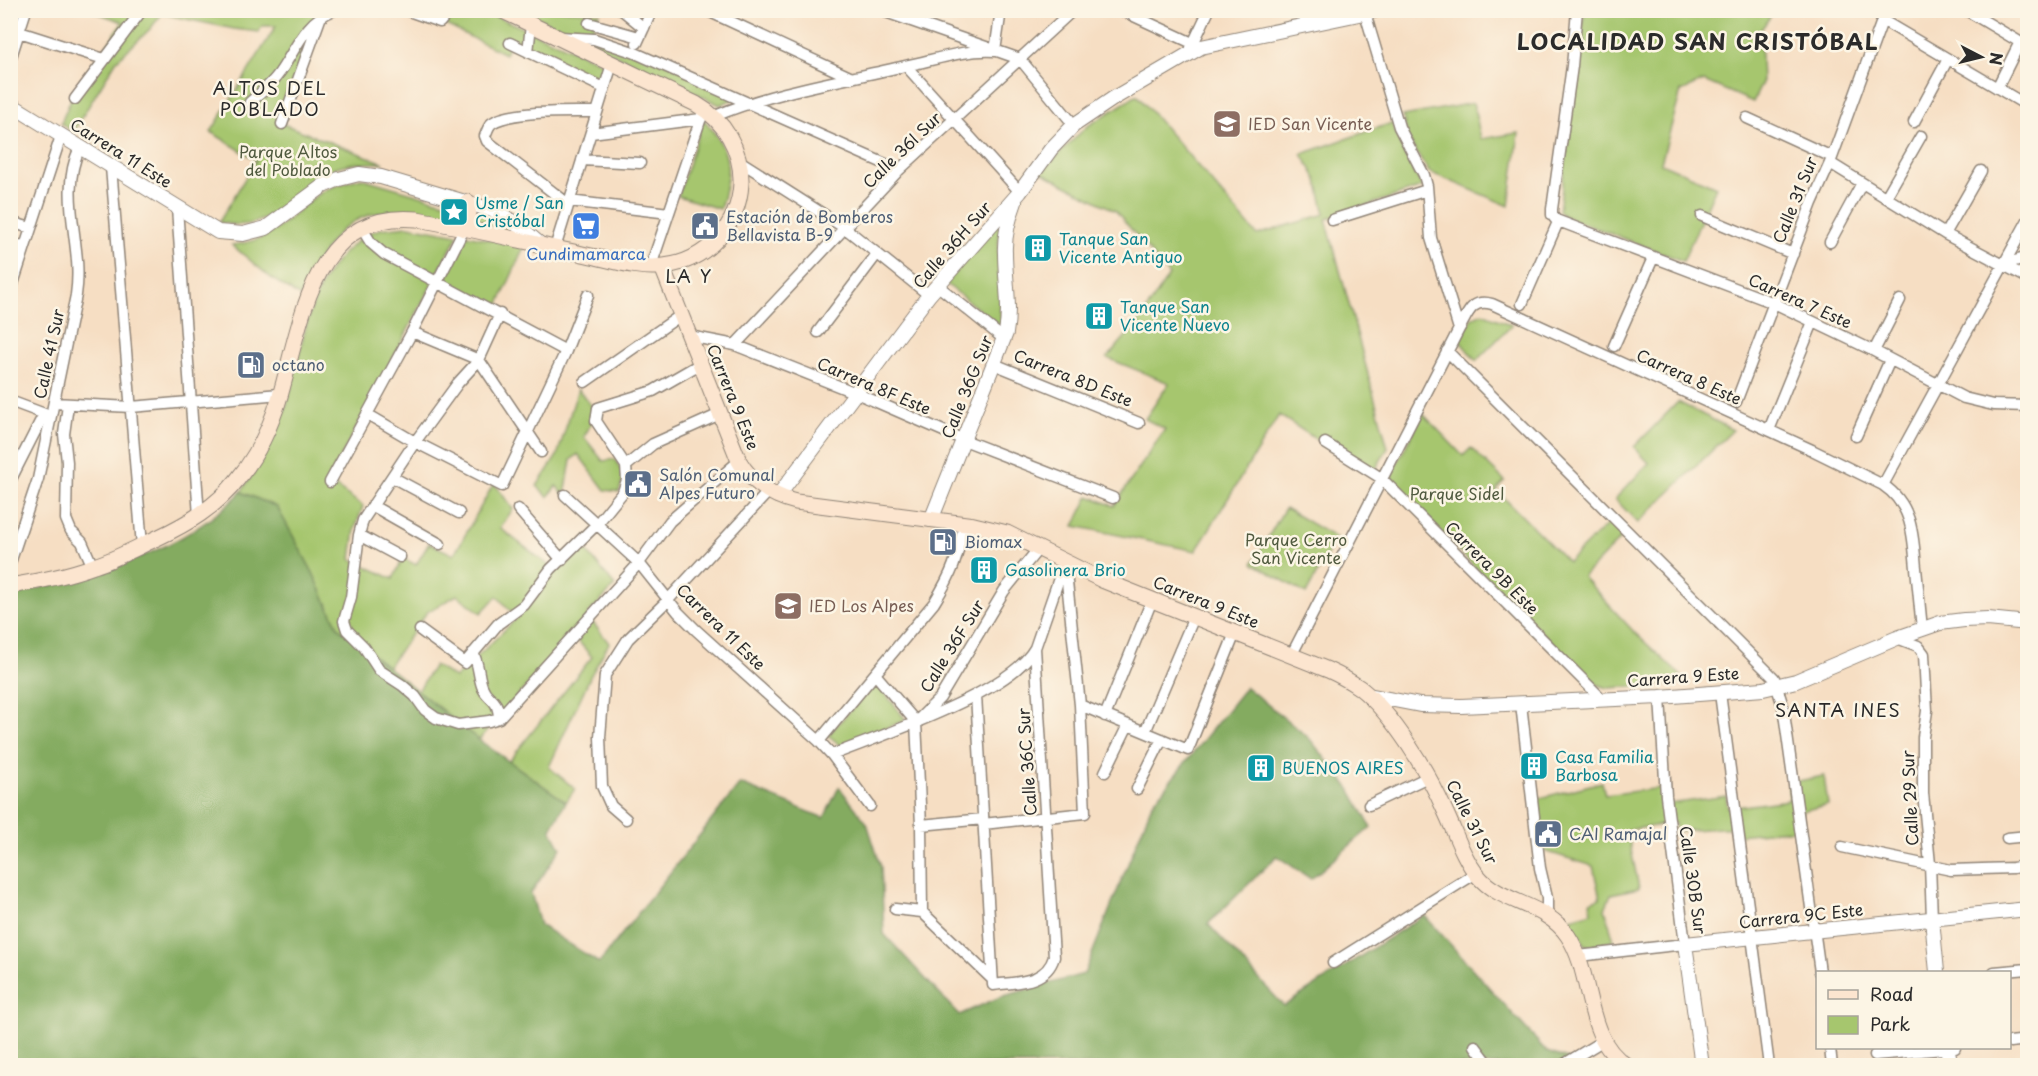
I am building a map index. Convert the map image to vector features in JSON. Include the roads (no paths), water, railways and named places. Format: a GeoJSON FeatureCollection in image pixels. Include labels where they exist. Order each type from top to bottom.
{"type":"FeatureCollection","features":[{"type":"Feature","properties":{"kind":"main road"},"geometry":{"type":"LineString","coordinates":[[10,586],[93,567],[142,546],[199,516],[229,489],[248,466],[264,436],[280,394],[304,307],[314,282],[335,250],[361,227],[377,220],[407,218],[657,267],[695,257],[710,246],[724,231],[736,208],[741,181],[738,160],[728,135],[706,114],[612,64],[501,10]]}},
{"type":"Feature","properties":{"kind":"main road"},"geometry":{"type":"LineString","coordinates":[[464,229],[469,215],[468,202]]}},
{"type":"Feature","properties":{"kind":"main road","name":"Carrera 9 Este"},"geometry":{"type":"LineString","coordinates":[[657,267],[681,315],[739,461],[750,476],[774,493],[796,502],[964,524],[1007,532],[1102,580],[1341,676],[1368,695]]}},
{"type":"Feature","properties":{"kind":"main road","name":"Calle 31 Sur"},"geometry":{"type":"LineString","coordinates":[[1368,695],[1401,734],[1428,777],[1476,873],[1491,888],[1547,915],[1563,929],[1578,956],[1596,1024],[1615,1056],[1627,1065]]}},
{"type":"Feature","properties":{"kind":"street"},"geometry":{"type":"LineString","coordinates":[[10,60],[15,31],[26,10]]}},
{"type":"Feature","properties":{"kind":"street"},"geometry":{"type":"LineString","coordinates":[[75,99],[142,10]]}},
{"type":"Feature","properties":{"kind":"street"},"geometry":{"type":"LineString","coordinates":[[250,102],[271,83],[303,34],[321,16],[334,10]]}},
{"type":"Feature","properties":{"kind":"street"},"geometry":{"type":"LineString","coordinates":[[406,10],[440,22],[450,10]]}},
{"type":"Feature","properties":{"kind":"street"},"geometry":{"type":"LineString","coordinates":[[622,10],[642,33]]}},
{"type":"Feature","properties":{"kind":"street"},"geometry":{"type":"LineString","coordinates":[[633,52],[652,10]]}},
{"type":"Feature","properties":{"kind":"street"},"geometry":{"type":"LineString","coordinates":[[706,10],[852,78]]}},
{"type":"Feature","properties":{"kind":"street"},"geometry":{"type":"LineString","coordinates":[[880,10],[1020,59],[1074,125]]}},
{"type":"Feature","properties":{"kind":"street"},"geometry":{"type":"LineString","coordinates":[[995,51],[1001,10]]}},
{"type":"Feature","properties":{"kind":"street","name":"Calle 36I Sur"},"geometry":{"type":"LineString","coordinates":[[735,345],[899,170],[1073,10]]}},
{"type":"Feature","properties":{"kind":"street"},"geometry":{"type":"LineString","coordinates":[[1121,10],[1194,48],[1209,10]]}},
{"type":"Feature","properties":{"kind":"street"},"geometry":{"type":"LineString","coordinates":[[1314,10],[1338,16]]}},
{"type":"Feature","properties":{"kind":"street"},"geometry":{"type":"LineString","coordinates":[[1522,304],[1558,222],[1552,215],[1552,209],[1572,66],[1577,10]]}},
{"type":"Feature","properties":{"kind":"street"},"geometry":{"type":"LineString","coordinates":[[1966,10],[2024,45],[1997,88]]}},
{"type":"Feature","properties":{"kind":"street"},"geometry":{"type":"LineString","coordinates":[[1291,656],[1459,329],[1435,256],[1424,175],[1399,127],[1372,12]]}},
{"type":"Feature","properties":{"kind":"street","name":"Calle 36H Sur"},"geometry":{"type":"LineString","coordinates":[[626,819],[611,806],[602,786],[600,736],[605,675],[628,639],[774,493],[856,393],[933,290],[1020,192],[1045,156],[1074,125],[1194,48],[1338,16],[1372,12]]}},
{"type":"Feature","properties":{"kind":"street"},"geometry":{"type":"LineString","coordinates":[[1884,15],[1948,59],[2028,106]]}},
{"type":"Feature","properties":{"kind":"street","name":"Calle 31 Sur"},"geometry":{"type":"LineString","coordinates":[[1736,402],[1792,254],[1831,160],[1884,15]]}},
{"type":"Feature","properties":{"kind":"street"},"geometry":{"type":"LineString","coordinates":[[282,124],[321,16]]}},
{"type":"Feature","properties":{"kind":"street"},"geometry":{"type":"LineString","coordinates":[[590,23],[642,33]]}},
{"type":"Feature","properties":{"kind":"street"},"geometry":{"type":"LineString","coordinates":[[528,52],[531,25]]}},
{"type":"Feature","properties":{"kind":"street"},"geometry":{"type":"LineString","coordinates":[[15,31],[104,59]]}},
{"type":"Feature","properties":{"kind":"street"},"geometry":{"type":"LineString","coordinates":[[556,37],[594,39],[633,52],[899,170]]}},
{"type":"Feature","properties":{"kind":"street"},"geometry":{"type":"LineString","coordinates":[[510,43],[604,88]]}},
{"type":"Feature","properties":{"kind":"street"},"geometry":{"type":"LineString","coordinates":[[591,133],[706,114],[961,53],[995,51]]}},
{"type":"Feature","properties":{"kind":"street"},"geometry":{"type":"LineString","coordinates":[[1914,122],[1948,59]]}},
{"type":"Feature","properties":{"kind":"street"},"geometry":{"type":"LineString","coordinates":[[468,202],[503,215],[548,246],[569,203],[612,64]]}},
{"type":"Feature","properties":{"kind":"street"},"geometry":{"type":"LineString","coordinates":[[906,66],[1020,192]]}},
{"type":"Feature","properties":{"kind":"street","name":"Carrera 11 Este"},"geometry":{"type":"LineString","coordinates":[[10,104],[213,230],[234,234],[259,231],[274,224],[323,186],[352,175],[381,177],[468,202]]}},
{"type":"Feature","properties":{"kind":"street"},"geometry":{"type":"LineString","coordinates":[[597,112],[547,113],[511,117],[493,123],[485,136],[487,141],[569,203],[669,213]]}},
{"type":"Feature","properties":{"kind":"street"},"geometry":{"type":"LineString","coordinates":[[657,267],[669,213],[706,114]]}},
{"type":"Feature","properties":{"kind":"street"},"geometry":{"type":"LineString","coordinates":[[1747,118],[1831,160],[1862,183],[1945,234],[2028,278]]}},
{"type":"Feature","properties":{"kind":"street"},"geometry":{"type":"LineString","coordinates":[[10,293],[61,136]]}},
{"type":"Feature","properties":{"kind":"street"},"geometry":{"type":"LineString","coordinates":[[1886,197],[1921,136]]}},
{"type":"Feature","properties":{"kind":"street","name":"Calle 41 Sur"},"geometry":{"type":"LineString","coordinates":[[10,562],[38,479],[48,415],[54,403],[78,282],[79,269],[70,208],[69,184],[80,147]]}},
{"type":"Feature","properties":{"kind":"street"},"geometry":{"type":"LineString","coordinates":[[582,160],[640,163]]}},
{"type":"Feature","properties":{"kind":"street"},"geometry":{"type":"LineString","coordinates":[[738,160],[845,228],[878,254],[1004,339]]}},
{"type":"Feature","properties":{"kind":"street"},"geometry":{"type":"LineString","coordinates":[[111,167],[142,546]]}},
{"type":"Feature","properties":{"kind":"street"},"geometry":{"type":"LineString","coordinates":[[1945,234],[1981,171]]}},
{"type":"Feature","properties":{"kind":"street"},"geometry":{"type":"LineString","coordinates":[[1830,242],[1862,183]]}},
{"type":"Feature","properties":{"kind":"street"},"geometry":{"type":"LineString","coordinates":[[1332,220],[1427,190]]}},
{"type":"Feature","properties":{"kind":"street","name":"Calle 36G Sur"},"geometry":{"type":"LineString","coordinates":[[931,520],[1004,339],[1009,315],[1005,243],[1008,222],[1020,192]]}},
{"type":"Feature","properties":{"kind":"street"},"geometry":{"type":"LineString","coordinates":[[177,208],[199,516]]}},
{"type":"Feature","properties":{"kind":"street"},"geometry":{"type":"LineString","coordinates":[[1702,216],[1792,254]]}},
{"type":"Feature","properties":{"kind":"street"},"geometry":{"type":"LineString","coordinates":[[1883,485],[2028,220]]}},
{"type":"Feature","properties":{"kind":"street"},"geometry":{"type":"LineString","coordinates":[[10,222],[31,228]]}},
{"type":"Feature","properties":{"kind":"street","name":"Carrera 7 Este"},"geometry":{"type":"LineString","coordinates":[[1558,222],[1774,303],[1972,401],[2004,406],[2028,406]]}},
{"type":"Feature","properties":{"kind":"street"},"geometry":{"type":"LineString","coordinates":[[361,227],[371,243],[384,254],[566,351]]}},
{"type":"Feature","properties":{"kind":"street"},"geometry":{"type":"LineString","coordinates":[[330,482],[412,332],[464,229]]}},
{"type":"Feature","properties":{"kind":"street"},"geometry":{"type":"LineString","coordinates":[[10,246],[24,245]]}},
{"type":"Feature","properties":{"kind":"street"},"geometry":{"type":"LineString","coordinates":[[818,332],[878,254]]}},
{"type":"Feature","properties":{"kind":"street"},"geometry":{"type":"LineString","coordinates":[[2002,265],[2028,257]]}},
{"type":"Feature","properties":{"kind":"street"},"geometry":{"type":"LineString","coordinates":[[1614,346],[1653,258]]}},
{"type":"Feature","properties":{"kind":"street"},"geometry":{"type":"LineString","coordinates":[[367,414],[415,442],[502,486],[566,351],[588,295]]}},
{"type":"Feature","properties":{"kind":"street"},"geometry":{"type":"LineString","coordinates":[[1874,351],[1900,300]]}},
{"type":"Feature","properties":{"kind":"street","name":"Carrera 8 Este"},"geometry":{"type":"LineString","coordinates":[[1459,329],[1475,304],[1482,302],[1492,304],[1769,430],[1883,485],[1893,492],[1906,510],[1913,532],[1922,629]]}},
{"type":"Feature","properties":{"kind":"street"},"geometry":{"type":"LineString","coordinates":[[500,314],[479,360],[458,383],[415,442],[363,520],[351,597],[344,621],[347,630],[364,647],[379,670],[402,685],[415,696],[425,710],[436,718],[458,725],[489,722],[499,718],[639,564],[670,520],[739,461]]}},
{"type":"Feature","properties":{"kind":"street"},"geometry":{"type":"LineString","coordinates":[[585,382],[681,315]]}},
{"type":"Feature","properties":{"kind":"street"},"geometry":{"type":"LineString","coordinates":[[1769,430],[1813,322]]}},
{"type":"Feature","properties":{"kind":"street"},"geometry":{"type":"LineString","coordinates":[[412,332],[479,360],[541,452]]}},
{"type":"Feature","properties":{"kind":"street","name":"Carrera 8F Este"},"geometry":{"type":"LineString","coordinates":[[689,336],[735,345],[856,393],[964,440],[1113,498]]}},
{"type":"Feature","properties":{"kind":"street","name":"Carrera 9 Este"},"geometry":{"type":"LineString","coordinates":[[1447,351],[1774,678],[1777,686]]}},
{"type":"Feature","properties":{"kind":"street"},"geometry":{"type":"LineString","coordinates":[[1856,436],[1890,360]]}},
{"type":"Feature","properties":{"kind":"street"},"geometry":{"type":"LineString","coordinates":[[420,630],[465,663],[498,624],[524,605],[551,569],[597,524],[623,492],[627,480],[626,466],[596,421],[596,411],[601,406],[653,391],[700,364]]}},
{"type":"Feature","properties":{"kind":"street","name":"Carrera 8D Este"},"geometry":{"type":"LineString","coordinates":[[994,364],[1139,423]]}},
{"type":"Feature","properties":{"kind":"street"},"geometry":{"type":"LineString","coordinates":[[54,403],[131,407],[280,394]]}},
{"type":"Feature","properties":{"kind":"street"},"geometry":{"type":"LineString","coordinates":[[10,401],[48,415],[10,481]]}},
{"type":"Feature","properties":{"kind":"street"},"geometry":{"type":"LineString","coordinates":[[68,405],[64,434],[66,519],[71,531],[82,542],[93,567]]}},
{"type":"Feature","properties":{"kind":"street"},"geometry":{"type":"LineString","coordinates":[[626,466],[653,444],[720,414]]}},
{"type":"Feature","properties":{"kind":"street","name":"Carrera 9B Este"},"geometry":{"type":"LineString","coordinates":[[1325,443],[1382,478],[1603,700]]}},
{"type":"Feature","properties":{"kind":"street"},"geometry":{"type":"LineString","coordinates":[[392,477],[459,513]]}},
{"type":"Feature","properties":{"kind":"street","name":"Carrera 11 Este"},"geometry":{"type":"LineString","coordinates":[[565,495],[639,564],[696,630],[819,741],[870,806]]}},
{"type":"Feature","properties":{"kind":"street"},"geometry":{"type":"LineString","coordinates":[[373,506],[440,544]]}},
{"type":"Feature","properties":{"kind":"street"},"geometry":{"type":"LineString","coordinates":[[518,509],[562,560]]}},
{"type":"Feature","properties":{"kind":"street"},"geometry":{"type":"LineString","coordinates":[[819,741],[923,618],[956,565],[964,524]]}},
{"type":"Feature","properties":{"kind":"street"},"geometry":{"type":"LineString","coordinates":[[359,535],[400,557]]}},
{"type":"Feature","properties":{"kind":"street","name":"Calle 36F Sur"},"geometry":{"type":"LineString","coordinates":[[916,722],[940,698],[1004,591],[1039,548]]}},
{"type":"Feature","properties":{"kind":"street"},"geometry":{"type":"LineString","coordinates":[[921,825],[1046,818],[1085,813],[1080,705],[1070,590],[1065,561]]}},
{"type":"Feature","properties":{"kind":"street","name":"Calle 36C Sur"},"geometry":{"type":"LineString","coordinates":[[993,982],[1036,978],[1050,966],[1054,951],[1035,648],[1065,561]]}},
{"type":"Feature","properties":{"kind":"street"},"geometry":{"type":"LineString","coordinates":[[1105,716],[1152,600]]}},
{"type":"Feature","properties":{"kind":"street"},"geometry":{"type":"LineString","coordinates":[[1145,732],[1194,617]]}},
{"type":"Feature","properties":{"kind":"street","name":"Carrera 9 Este"},"geometry":{"type":"LineString","coordinates":[[1368,695],[1429,705],[1461,706],[1720,693],[1777,686],[1796,681],[1897,638],[1944,622],[1988,619],[2028,622]]}},
{"type":"Feature","properties":{"kind":"street"},"geometry":{"type":"LineString","coordinates":[[1080,705],[1188,750],[1235,633]]}},
{"type":"Feature","properties":{"kind":"street","name":"Calle 29 Sur"},"geometry":{"type":"LineString","coordinates":[[1897,638],[1918,646],[1924,654],[1927,711],[1923,738],[1923,793],[1937,971]]}},
{"type":"Feature","properties":{"kind":"street"},"geometry":{"type":"LineString","coordinates":[[832,755],[916,722],[976,694],[1017,669],[1028,659],[1035,648]]}},
{"type":"Feature","properties":{"kind":"street"},"geometry":{"type":"LineString","coordinates":[[473,653],[482,686],[499,708],[499,718]]}},
{"type":"Feature","properties":{"kind":"street"},"geometry":{"type":"LineString","coordinates":[[875,674],[916,722],[922,912]]}},
{"type":"Feature","properties":{"kind":"street"},"geometry":{"type":"LineString","coordinates":[[1777,686],[1783,706],[1820,971]]}},
{"type":"Feature","properties":{"kind":"street"},"geometry":{"type":"LineString","coordinates":[[1720,693],[1769,1065]]}},
{"type":"Feature","properties":{"kind":"street"},"geometry":{"type":"LineString","coordinates":[[976,694],[993,982]]}},
{"type":"Feature","properties":{"kind":"street","name":"Calle 30B Sur"},"geometry":{"type":"LineString","coordinates":[[1660,697],[1667,805],[1702,1065]]}},
{"type":"Feature","properties":{"kind":"street"},"geometry":{"type":"LineString","coordinates":[[1521,704],[1540,868],[1547,898],[1547,915]]}},
{"type":"Feature","properties":{"kind":"street"},"geometry":{"type":"LineString","coordinates":[[1105,772],[1128,725]]}},
{"type":"Feature","properties":{"kind":"street"},"geometry":{"type":"LineString","coordinates":[[1137,789],[1162,739]]}},
{"type":"Feature","properties":{"kind":"street"},"geometry":{"type":"LineString","coordinates":[[1369,805],[1428,777]]}},
{"type":"Feature","properties":{"kind":"street"},"geometry":{"type":"LineString","coordinates":[[2007,838],[2028,836]]}},
{"type":"Feature","properties":{"kind":"street"},"geometry":{"type":"LineString","coordinates":[[1842,847],[1952,870],[2013,868],[2028,865]]}},
{"type":"Feature","properties":{"kind":"street"},"geometry":{"type":"LineString","coordinates":[[1333,963],[1476,873]]}},
{"type":"Feature","properties":{"kind":"street"},"geometry":{"type":"LineString","coordinates":[[896,909],[922,912],[993,982]]}},
{"type":"Feature","properties":{"kind":"street","name":"Carrera 9C Este"},"geometry":{"type":"LineString","coordinates":[[1578,956],[2028,909]]}},
{"type":"Feature","properties":{"kind":"street"},"geometry":{"type":"LineString","coordinates":[[2005,971],[2028,969]]}},
{"type":"Feature","properties":{"kind":"street"},"geometry":{"type":"LineString","coordinates":[[1561,1065],[1604,1040]]}},
{"type":"Feature","properties":{"kind":"street"},"geometry":{"type":"LineString","coordinates":[[2011,1042],[2028,1040]]}},
{"type":"Feature","properties":{"kind":"street"},"geometry":{"type":"LineString","coordinates":[[1474,1046],[1490,1065]]}},
{"type":"Feature","properties":{"kind":"street"},"geometry":{"type":"LineString","coordinates":[[1830,1049],[1832,1065]]}},
{"type":"Feature","properties":{"kind":"street"},"geometry":{"type":"LineString","coordinates":[[1875,1055],[1939,1049]]}},
{"type":"Feature","properties":{"kind":"street"},"geometry":{"type":"LineString","coordinates":[[1950,1049],[1951,1065]]}},
{"type":"Feature","properties":{"kind":"place","name":"IED San Vicente"},"geometry":{"type":"Point","coordinates":[1227,124]}},
{"type":"Feature","properties":{"kind":"place","name":"Usme / San Cristóbal"},"geometry":{"type":"Point","coordinates":[454,212]}},
{"type":"Feature","properties":{"kind":"place","name":"Cundimamarca"},"geometry":{"type":"Point","coordinates":[586,226]}},
{"type":"Feature","properties":{"kind":"place","name":"Estación de Bomberos Bellavista B-9"},"geometry":{"type":"Point","coordinates":[705,226]}},
{"type":"Feature","properties":{"kind":"place","name":"Tanque San Vicente Antiguo"},"geometry":{"type":"Point","coordinates":[1038,248]}},
{"type":"Feature","properties":{"kind":"place","name":"Tanque San Vicente Nuevo"},"geometry":{"type":"Point","coordinates":[1099,316]}},
{"type":"Feature","properties":{"kind":"place","name":"octano"},"geometry":{"type":"Point","coordinates":[251,365]}},
{"type":"Feature","properties":{"kind":"place","name":"Salón Comunal Alpes Futuro"},"geometry":{"type":"Point","coordinates":[638,484]}},
{"type":"Feature","properties":{"kind":"place","name":"Biomax"},"geometry":{"type":"Point","coordinates":[943,542]}},
{"type":"Feature","properties":{"kind":"place","name":"Gasolinera Brio"},"geometry":{"type":"Point","coordinates":[984,570]}},
{"type":"Feature","properties":{"kind":"place","name":"IED Los Alpes"},"geometry":{"type":"Point","coordinates":[788,606]}},
{"type":"Feature","properties":{"kind":"place","name":"Casa Familia Barbosa"},"geometry":{"type":"Point","coordinates":[1534,766]}},
{"type":"Feature","properties":{"kind":"place","name":"BUENOS AIRES"},"geometry":{"type":"Point","coordinates":[1261,768]}},
{"type":"Feature","properties":{"kind":"place","name":"CAI Ramajal"},"geometry":{"type":"Point","coordinates":[1548,834]}},
{"type":"Feature","properties":{"kind":"district","name":"LOCALIDAD SAN CRISTÓBAL"},"geometry":{"type":"Point","coordinates":[1698,42]}},
{"type":"Feature","properties":{"kind":"district","name":"ALTOS DEL POBLADO"},"geometry":{"type":"Point","coordinates":[270,100]}},
{"type":"Feature","properties":{"kind":"district","name":"LA Y"},"geometry":{"type":"Point","coordinates":[689,277]}},
{"type":"Feature","properties":{"kind":"district","name":"SANTA INES"},"geometry":{"type":"Point","coordinates":[1838,711]}},
{"type":"Feature","properties":{"kind":"park label","name":"Parque Altos del Poblado"},"geometry":{"type":"Point","coordinates":[288,161]}},
{"type":"Feature","properties":{"kind":"park label","name":"Parque Sidel"},"geometry":{"type":"Point","coordinates":[1457,494]}},
{"type":"Feature","properties":{"kind":"park label","name":"Parque Cerro San Vicente"},"geometry":{"type":"Point","coordinates":[1296,549]}}]}
